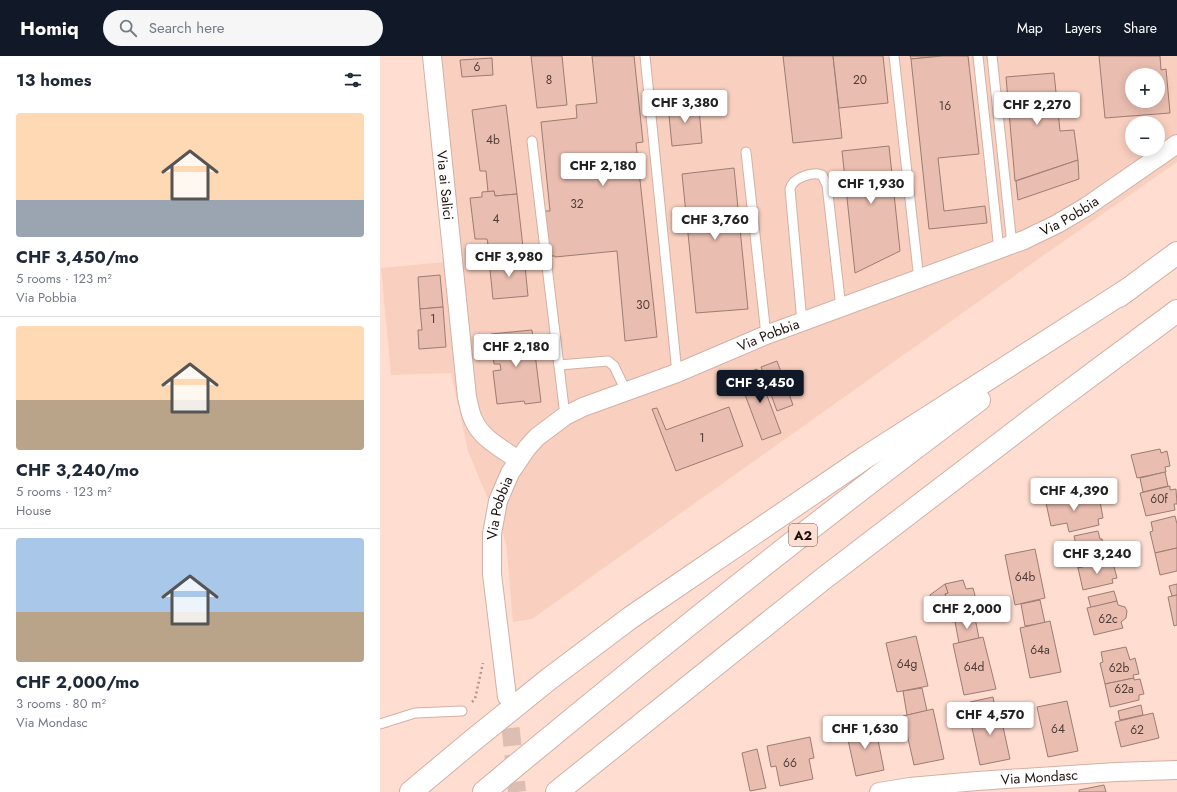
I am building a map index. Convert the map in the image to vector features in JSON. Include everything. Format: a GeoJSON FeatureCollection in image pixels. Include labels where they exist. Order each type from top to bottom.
{"type":"FeatureCollection","features":[{"type":"Feature","properties":{"kind":"highway","name":"A2"},"geometry":{"type":"LineString","coordinates":[[484,792],[769,562],[964,412],[1177,253]]}},
{"type":"Feature","properties":{"kind":"highway","name":"A2"},"geometry":{"type":"LineString","coordinates":[[411,792],[549,679],[630,618],[866,457],[1130,288]]}},
{"type":"Feature","properties":{"kind":"highway"},"geometry":{"type":"LineString","coordinates":[[557,792],[823,579],[1044,410],[1177,311]]}},
{"type":"Feature","properties":{"kind":"street","name":"Via ai Salici"},"geometry":{"type":"LineString","coordinates":[[432,56],[467,397],[470,413],[478,428],[486,437],[518,460]]}},
{"type":"Feature","properties":{"kind":"street","name":"Via Pobbia"},"geometry":{"type":"LineString","coordinates":[[507,697],[492,574],[492,534],[498,501],[510,473],[526,448],[537,437],[565,416],[583,407],[677,373],[766,335],[1005,248],[1057,224],[1086,207],[1177,144]]}},
{"type":"Feature","properties":{"kind":"street","name":"Via Mondasc"},"geometry":{"type":"LineString","coordinates":[[879,792],[910,787],[959,787],[1116,772],[1176,773]]}},
{"type":"Feature","properties":{"kind":"lane"},"geometry":{"type":"LineString","coordinates":[[645,56],[677,373]]}},
{"type":"Feature","properties":{"kind":"lane"},"geometry":{"type":"LineString","coordinates":[[894,56],[919,280]]}},
{"type":"Feature","properties":{"kind":"lane"},"geometry":{"type":"LineString","coordinates":[[978,56],[1005,248]]}},
{"type":"Feature","properties":{"kind":"lane"},"geometry":{"type":"LineString","coordinates":[[992,56],[1005,248]]}},
{"type":"Feature","properties":{"kind":"lane"},"geometry":{"type":"LineString","coordinates":[[532,141],[565,416]]}},
{"type":"Feature","properties":{"kind":"lane"},"geometry":{"type":"LineString","coordinates":[[746,152],[766,335]]}},
{"type":"Feature","properties":{"kind":"lane"},"geometry":{"type":"LineString","coordinates":[[802,322],[790,189],[791,184],[794,181],[814,174],[822,175],[827,185],[841,308]]}},
{"type":"Feature","properties":{"kind":"lane"},"geometry":{"type":"LineString","coordinates":[[559,365],[608,361],[614,366],[626,392]]}},
{"type":"Feature","properties":{"kind":"lane"},"geometry":{"type":"LineString","coordinates":[[380,724],[414,714],[431,712],[462,712]]}},
{"type":"Feature","properties":{"kind":"path"},"geometry":{"type":"LineString","coordinates":[[462,712],[475,699],[484,656],[500,641]]}},
{"type":"Feature","properties":{"kind":"shaded area"},"geometry":{"type":"Polygon","coordinates":[[[423,56],[1177,56],[1177,162],[532,619],[513,622],[506,542],[468,451],[451,373],[391,375],[381,268],[446,262],[423,56]]]}},
{"type":"Feature","properties":{"kind":"building"},"geometry":{"type":"Polygon","coordinates":[[[531,56],[562,56],[567,105],[537,108],[531,56]]]}},
{"type":"Feature","properties":{"kind":"building"},"geometry":{"type":"Polygon","coordinates":[[[592,56],[634,56],[643,142],[636,143],[657,337],[625,341],[617,251],[555,257],[549,256],[544,211],[550,211],[541,122],[577,118],[576,105],[597,103],[592,56]]]}},
{"type":"Feature","properties":{"kind":"building"},"geometry":{"type":"Polygon","coordinates":[[[783,56],[833,56],[842,138],[793,143],[783,56]]]}},
{"type":"Feature","properties":{"kind":"building"},"geometry":{"type":"Polygon","coordinates":[[[833,56],[883,56],[888,103],[839,108],[833,56]]]}},
{"type":"Feature","properties":{"kind":"building"},"geometry":{"type":"Polygon","coordinates":[[[910,56],[942,56],[911,59],[910,56]]]}},
{"type":"Feature","properties":{"kind":"building"},"geometry":{"type":"Polygon","coordinates":[[[942,56],[968,56],[979,154],[938,158],[944,211],[985,206],[987,223],[929,229],[911,59],[942,56]]]}},
{"type":"Feature","properties":{"kind":"building"},"geometry":{"type":"Polygon","coordinates":[[[1099,56],[1160,56],[1161,68],[1125,68],[1125,108],[1165,108],[1166,69],[1170,113],[1105,118],[1099,56]]]}},
{"type":"Feature","properties":{"kind":"building"},"geometry":{"type":"Polygon","coordinates":[[[492,58],[493,75],[462,77],[460,60],[492,58]]]}},
{"type":"Feature","properties":{"kind":"building"},"geometry":{"type":"Polygon","coordinates":[[[1054,73],[1060,131],[1074,130],[1078,160],[1015,181],[1006,77],[1054,73]]]}},
{"type":"Feature","properties":{"kind":"building"},"geometry":{"type":"Polygon","coordinates":[[[694,103],[695,108],[699,108],[702,143],[672,146],[668,105],[694,103]]]}},
{"type":"Feature","properties":{"kind":"building"},"geometry":{"type":"Polygon","coordinates":[[[506,105],[517,194],[495,196],[494,191],[488,192],[486,171],[480,171],[472,110],[506,105]]]}},
{"type":"Feature","properties":{"kind":"building"},"geometry":{"type":"Polygon","coordinates":[[[889,146],[900,251],[855,273],[842,151],[889,146]]]}},
{"type":"Feature","properties":{"kind":"building"},"geometry":{"type":"Polygon","coordinates":[[[1078,160],[1079,179],[1018,200],[1016,181],[1078,160]]]}},
{"type":"Feature","properties":{"kind":"building"},"geometry":{"type":"Polygon","coordinates":[[[734,168],[748,309],[696,313],[682,174],[734,168]]]}},
{"type":"Feature","properties":{"kind":"building"},"geometry":{"type":"Polygon","coordinates":[[[494,191],[495,196],[517,194],[524,256],[484,260],[483,245],[488,244],[487,239],[475,239],[470,198],[482,197],[482,192],[494,191]]]}},
{"type":"Feature","properties":{"kind":"building"},"geometry":{"type":"Polygon","coordinates":[[[524,256],[528,296],[493,299],[489,260],[524,256]]]}},
{"type":"Feature","properties":{"kind":"building"},"geometry":{"type":"Polygon","coordinates":[[[440,275],[443,307],[420,309],[418,277],[440,275]]]}},
{"type":"Feature","properties":{"kind":"building"},"geometry":{"type":"Polygon","coordinates":[[[443,307],[446,347],[419,349],[418,330],[422,330],[420,309],[443,307]]]}},
{"type":"Feature","properties":{"kind":"building"},"geometry":{"type":"Polygon","coordinates":[[[532,330],[541,402],[525,404],[524,401],[497,404],[493,371],[501,370],[500,364],[494,364],[491,334],[532,330]]]}},
{"type":"Feature","properties":{"kind":"building"},"geometry":{"type":"Polygon","coordinates":[[[777,361],[793,405],[777,411],[761,367],[777,361]]]}},
{"type":"Feature","properties":{"kind":"building"},"geometry":{"type":"Polygon","coordinates":[[[757,369],[781,433],[762,440],[738,376],[757,369]]]}},
{"type":"Feature","properties":{"kind":"building"},"geometry":{"type":"Polygon","coordinates":[[[729,407],[743,446],[676,471],[652,409],[657,408],[666,430],[729,407]]]}},
{"type":"Feature","properties":{"kind":"building"},"geometry":{"type":"Polygon","coordinates":[[[1160,449],[1161,453],[1167,451],[1170,466],[1165,467],[1166,472],[1137,478],[1131,455],[1160,449]]]}},
{"type":"Feature","properties":{"kind":"building"},"geometry":{"type":"Polygon","coordinates":[[[1165,472],[1168,486],[1143,492],[1140,478],[1165,472]]]}},
{"type":"Feature","properties":{"kind":"building"},"geometry":{"type":"Polygon","coordinates":[[[1170,486],[1170,490],[1176,489],[1177,504],[1174,504],[1175,510],[1146,516],[1140,493],[1170,486]]]}},
{"type":"Feature","properties":{"kind":"building"},"geometry":{"type":"Polygon","coordinates":[[[1063,490],[1065,499],[1076,496],[1077,501],[1092,498],[1093,502],[1100,501],[1103,518],[1098,519],[1099,525],[1069,532],[1067,523],[1051,526],[1046,503],[1063,490]]]}},
{"type":"Feature","properties":{"kind":"building"},"geometry":{"type":"Polygon","coordinates":[[[1175,516],[1177,524],[1177,548],[1155,553],[1150,532],[1153,531],[1151,522],[1175,516]]]}},
{"type":"Feature","properties":{"kind":"building"},"geometry":{"type":"Polygon","coordinates":[[[1098,531],[1100,539],[1102,539],[1103,543],[1108,542],[1112,557],[1106,558],[1107,561],[1078,568],[1073,546],[1076,545],[1074,536],[1098,531]]]}},
{"type":"Feature","properties":{"kind":"building"},"geometry":{"type":"Polygon","coordinates":[[[1177,548],[1177,571],[1160,575],[1155,553],[1177,548]]]}},
{"type":"Feature","properties":{"kind":"building"},"geometry":{"type":"Polygon","coordinates":[[[1035,549],[1045,598],[1015,605],[1005,555],[1035,549]]]}},
{"type":"Feature","properties":{"kind":"building"},"geometry":{"type":"Polygon","coordinates":[[[1107,561],[1107,564],[1113,563],[1117,578],[1112,579],[1113,583],[1083,590],[1078,568],[1107,561]]]}},
{"type":"Feature","properties":{"kind":"building"},"geometry":{"type":"Polygon","coordinates":[[[963,580],[966,589],[973,588],[980,616],[952,622],[945,594],[948,593],[945,584],[963,580]]]}},
{"type":"Feature","properties":{"kind":"building"},"geometry":{"type":"Polygon","coordinates":[[[945,584],[948,593],[945,594],[949,610],[934,613],[930,595],[945,584]]]}},
{"type":"Feature","properties":{"kind":"building"},"geometry":{"type":"Polygon","coordinates":[[[1177,584],[1177,595],[1172,596],[1169,586],[1177,584]]]}},
{"type":"Feature","properties":{"kind":"building"},"geometry":{"type":"Polygon","coordinates":[[[1114,591],[1117,601],[1091,608],[1088,597],[1114,591]]]}},
{"type":"Feature","properties":{"kind":"building"},"geometry":{"type":"Polygon","coordinates":[[[1177,595],[1177,625],[1174,626],[1168,597],[1177,595]]]}},
{"type":"Feature","properties":{"kind":"building"},"geometry":{"type":"Polygon","coordinates":[[[1040,600],[1045,623],[1025,626],[1021,604],[1040,600]]]}},
{"type":"Feature","properties":{"kind":"building"},"geometry":{"type":"Polygon","coordinates":[[[1117,601],[1118,605],[1125,607],[1127,611],[1126,618],[1121,622],[1123,628],[1094,635],[1087,608],[1117,601]]]}},
{"type":"Feature","properties":{"kind":"building"},"geometry":{"type":"Polygon","coordinates":[[[975,618],[979,638],[959,643],[955,622],[975,618]]]}},
{"type":"Feature","properties":{"kind":"building"},"geometry":{"type":"Polygon","coordinates":[[[1050,621],[1061,672],[1030,678],[1020,628],[1050,621]]]}},
{"type":"Feature","properties":{"kind":"building"},"geometry":{"type":"Polygon","coordinates":[[[916,636],[928,686],[897,692],[886,643],[916,636]]]}},
{"type":"Feature","properties":{"kind":"building"},"geometry":{"type":"Polygon","coordinates":[[[983,637],[996,689],[964,695],[953,644],[983,637]]]}},
{"type":"Feature","properties":{"kind":"building"},"geometry":{"type":"Polygon","coordinates":[[[1126,647],[1130,660],[1135,658],[1139,674],[1133,675],[1134,678],[1105,684],[1100,663],[1103,662],[1101,652],[1126,647]]]}},
{"type":"Feature","properties":{"kind":"building"},"geometry":{"type":"Polygon","coordinates":[[[1134,678],[1134,680],[1140,679],[1144,694],[1139,695],[1139,700],[1110,707],[1105,684],[1134,678]]]}},
{"type":"Feature","properties":{"kind":"building"},"geometry":{"type":"Polygon","coordinates":[[[922,688],[927,711],[907,715],[903,691],[922,688]]]}},
{"type":"Feature","properties":{"kind":"building"},"geometry":{"type":"Polygon","coordinates":[[[993,697],[995,708],[973,713],[970,702],[993,697]]]}},
{"type":"Feature","properties":{"kind":"building"},"geometry":{"type":"Polygon","coordinates":[[[1067,701],[1078,751],[1048,757],[1037,707],[1067,701]]]}},
{"type":"Feature","properties":{"kind":"building"},"geometry":{"type":"Polygon","coordinates":[[[1141,705],[1143,715],[1120,720],[1118,711],[1141,705]]]}},
{"type":"Feature","properties":{"kind":"building"},"geometry":{"type":"Polygon","coordinates":[[[999,708],[1010,759],[980,765],[969,714],[999,708]]]}},
{"type":"Feature","properties":{"kind":"building"},"geometry":{"type":"Polygon","coordinates":[[[933,709],[944,759],[914,765],[903,716],[933,709]]]}},
{"type":"Feature","properties":{"kind":"building"},"geometry":{"type":"Polygon","coordinates":[[[1153,713],[1159,738],[1121,747],[1115,722],[1153,713]]]}},
{"type":"Feature","properties":{"kind":"building"},"geometry":{"type":"Polygon","coordinates":[[[875,725],[884,770],[856,776],[846,731],[875,725]]]}},
{"type":"Feature","properties":{"kind":"building"},"geometry":{"type":"Polygon","coordinates":[[[810,737],[814,758],[809,759],[813,779],[780,786],[776,766],[771,767],[767,746],[810,737]]]}},
{"type":"Feature","properties":{"kind":"building"},"geometry":{"type":"Polygon","coordinates":[[[757,749],[766,788],[750,791],[742,753],[757,749]]]}},
{"type":"Feature","properties":{"kind":"building"},"geometry":{"type":"Polygon","coordinates":[[[1104,785],[1106,792],[1079,792],[1079,790],[1104,785]]]}},
{"type":"Feature","properties":{"kind":"tunnel"},"geometry":{"type":"LineString","coordinates":[[508,701],[517,792]]}}]}
